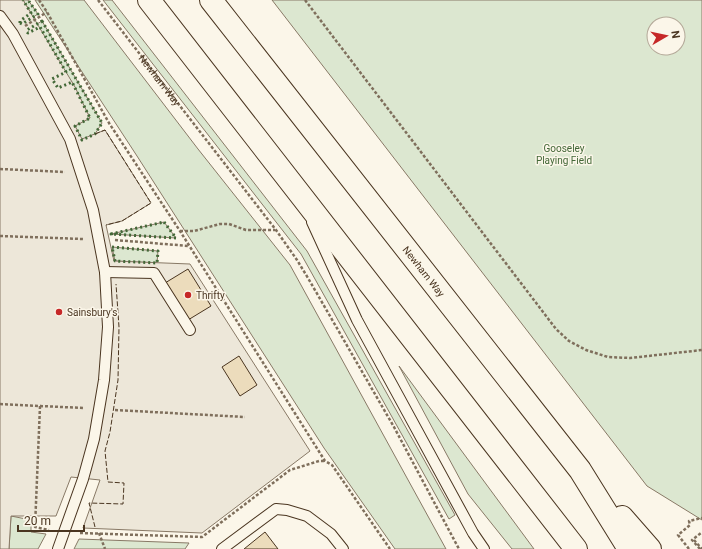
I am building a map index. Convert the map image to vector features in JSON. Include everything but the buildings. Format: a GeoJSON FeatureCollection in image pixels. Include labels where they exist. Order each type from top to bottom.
{"type":"FeatureCollection","features":[{"type":"Feature","properties":{"kind":"highway"},"geometry":{"type":"LineString","coordinates":[[149,0],[576,549]]}},
{"type":"Feature","properties":{"kind":"highway","name":"Newham Way"},"geometry":{"type":"LineString","coordinates":[[211,0],[580,470],[629,549]]}},
{"type":"Feature","properties":{"kind":"highway"},"geometry":{"type":"LineString","coordinates":[[580,470],[650,549]]}},
{"type":"Feature","properties":{"kind":"lane"},"geometry":{"type":"LineString","coordinates":[[0,16],[13,34],[70,139],[93,210],[105,272],[108,326],[104,380],[94,439],[83,479],[58,549]]}},
{"type":"Feature","properties":{"kind":"lane"},"geometry":{"type":"LineString","coordinates":[[297,190],[357,320],[473,533],[484,549]]}},
{"type":"Feature","properties":{"kind":"lane"},"geometry":{"type":"LineString","coordinates":[[105,272],[154,273],[190,330]]}},
{"type":"Feature","properties":{"kind":"lane"},"geometry":{"type":"LineString","coordinates":[[222,549],[276,509],[287,510],[307,516],[331,534],[343,549]]}},
{"type":"Feature","properties":{"kind":"path"},"geometry":{"type":"LineString","coordinates":[[39,0],[109,123],[180,231],[325,461],[332,465],[390,549]]}},
{"type":"Feature","properties":{"kind":"path","name":"Newham Way"},"geometry":{"type":"LineString","coordinates":[[98,0],[276,230],[297,260],[394,427],[459,549]]}},
{"type":"Feature","properties":{"kind":"path"},"geometry":{"type":"LineString","coordinates":[[304,0],[556,329],[569,341],[586,350],[608,358],[630,358],[702,350]]}},
{"type":"Feature","properties":{"kind":"path"},"geometry":{"type":"LineString","coordinates":[[22,28],[47,12]]}},
{"type":"Feature","properties":{"kind":"path"},"geometry":{"type":"LineString","coordinates":[[0,169],[81,173]]}},
{"type":"Feature","properties":{"kind":"path"},"geometry":{"type":"LineString","coordinates":[[180,231],[194,231],[220,224],[229,224],[246,230],[276,230]]}},
{"type":"Feature","properties":{"kind":"path"},"geometry":{"type":"LineString","coordinates":[[0,236],[86,239]]}},
{"type":"Feature","properties":{"kind":"path"},"geometry":{"type":"LineString","coordinates":[[110,240],[189,246]]}},
{"type":"Feature","properties":{"kind":"path"},"geometry":{"type":"LineString","coordinates":[[0,404],[245,417]]}},
{"type":"Feature","properties":{"kind":"path"},"geometry":{"type":"LineString","coordinates":[[40,406],[35,527],[64,532],[202,537],[290,470],[319,461],[325,461]]}},
{"type":"Feature","properties":{"kind":"path"},"geometry":{"type":"LineString","coordinates":[[689,549],[678,535],[690,524],[689,521],[702,518]]}},
{"type":"Feature","properties":{"kind":"path"},"geometry":{"type":"LineString","coordinates":[[99,533],[105,549]]}},
{"type":"Feature","properties":{"kind":"path"},"geometry":{"type":"LineString","coordinates":[[701,549],[694,540],[702,534]]}},
{"type":"Feature","properties":{"kind":"green space"},"geometry":{"type":"Polygon","coordinates":[[[23,0],[28,0],[38,14],[22,24],[31,13],[23,0]]]}},
{"type":"Feature","properties":{"kind":"green space"},"geometry":{"type":"Polygon","coordinates":[[[35,0],[84,0],[198,149],[290,265],[446,549],[395,549],[324,448],[35,0]]]}},
{"type":"Feature","properties":{"kind":"green space"},"geometry":{"type":"Polygon","coordinates":[[[103,0],[112,0],[307,251],[455,515],[449,519],[301,254],[103,0]]]}},
{"type":"Feature","properties":{"kind":"green space","name":"Gooseley Playing Field"},"geometry":{"type":"Polygon","coordinates":[[[272,0],[702,0],[702,520],[647,486],[272,0]]]}},
{"type":"Feature","properties":{"kind":"green space"},"geometry":{"type":"Polygon","coordinates":[[[42,21],[102,123],[95,134],[82,140],[75,126],[90,118],[72,82],[27,30],[42,21]]]}},
{"type":"Feature","properties":{"kind":"green space"},"geometry":{"type":"Polygon","coordinates":[[[164,222],[176,238],[111,234],[164,222]]]}},
{"type":"Feature","properties":{"kind":"green space"},"geometry":{"type":"Polygon","coordinates":[[[112,247],[158,251],[157,263],[115,261],[112,247]]]}},
{"type":"Feature","properties":{"kind":"green space"},"geometry":{"type":"Polygon","coordinates":[[[399,366],[534,549],[512,549],[468,494],[399,366]]]}},
{"type":"Feature","properties":{"kind":"green space"},"geometry":{"type":"Polygon","coordinates":[[[11,516],[31,520],[31,532],[46,534],[38,549],[9,549],[11,516]]]}},
{"type":"Feature","properties":{"kind":"green space"},"geometry":{"type":"Polygon","coordinates":[[[79,539],[189,543],[185,549],[74,549],[79,539]]]}},
{"type":"Feature","properties":{"kind":"shaded area"},"geometry":{"type":"Polygon","coordinates":[[[0,0],[23,0],[75,87],[90,118],[75,126],[82,139],[105,130],[151,203],[122,221],[106,225],[114,261],[190,264],[310,451],[202,533],[83,528],[100,480],[71,477],[56,516],[11,516],[9,549],[0,549],[0,0]]]}},
{"type":"Feature","properties":{"kind":"hedge"},"geometry":{"type":"LineString","coordinates":[[20,23],[20,21],[31,13],[23,0]]}},
{"type":"Feature","properties":{"kind":"hedge"},"geometry":{"type":"LineString","coordinates":[[20,23],[22,24],[38,14],[28,0]]}},
{"type":"Feature","properties":{"kind":"hedge"},"geometry":{"type":"LineString","coordinates":[[42,21],[102,123],[95,134],[82,140],[75,126],[90,118],[72,82],[58,88],[52,79],[66,72],[40,27],[28,33],[27,32],[27,30],[42,21]]}},
{"type":"Feature","properties":{"kind":"hedge"},"geometry":{"type":"LineString","coordinates":[[164,222],[176,238],[111,234],[164,222]]}},
{"type":"Feature","properties":{"kind":"hedge"},"geometry":{"type":"LineString","coordinates":[[112,247],[158,251],[157,263],[115,261],[112,247]]}},
{"type":"Feature","properties":{"kind":"fence"},"geometry":{"type":"LineString","coordinates":[[95,134],[105,130],[151,203],[122,221],[106,225]]}},
{"type":"Feature","properties":{"kind":"fence"},"geometry":{"type":"LineString","coordinates":[[95,527],[89,503],[123,504],[124,483],[108,482],[105,451],[110,432],[118,380],[119,327],[116,284]]}},
{"type":"Feature","properties":{"kind":"place","name":"Thrifty"},"geometry":{"type":"Point","coordinates":[188,295]}},
{"type":"Feature","properties":{"kind":"place","name":"Sainsbury's"},"geometry":{"type":"Point","coordinates":[59,312]}}]}
